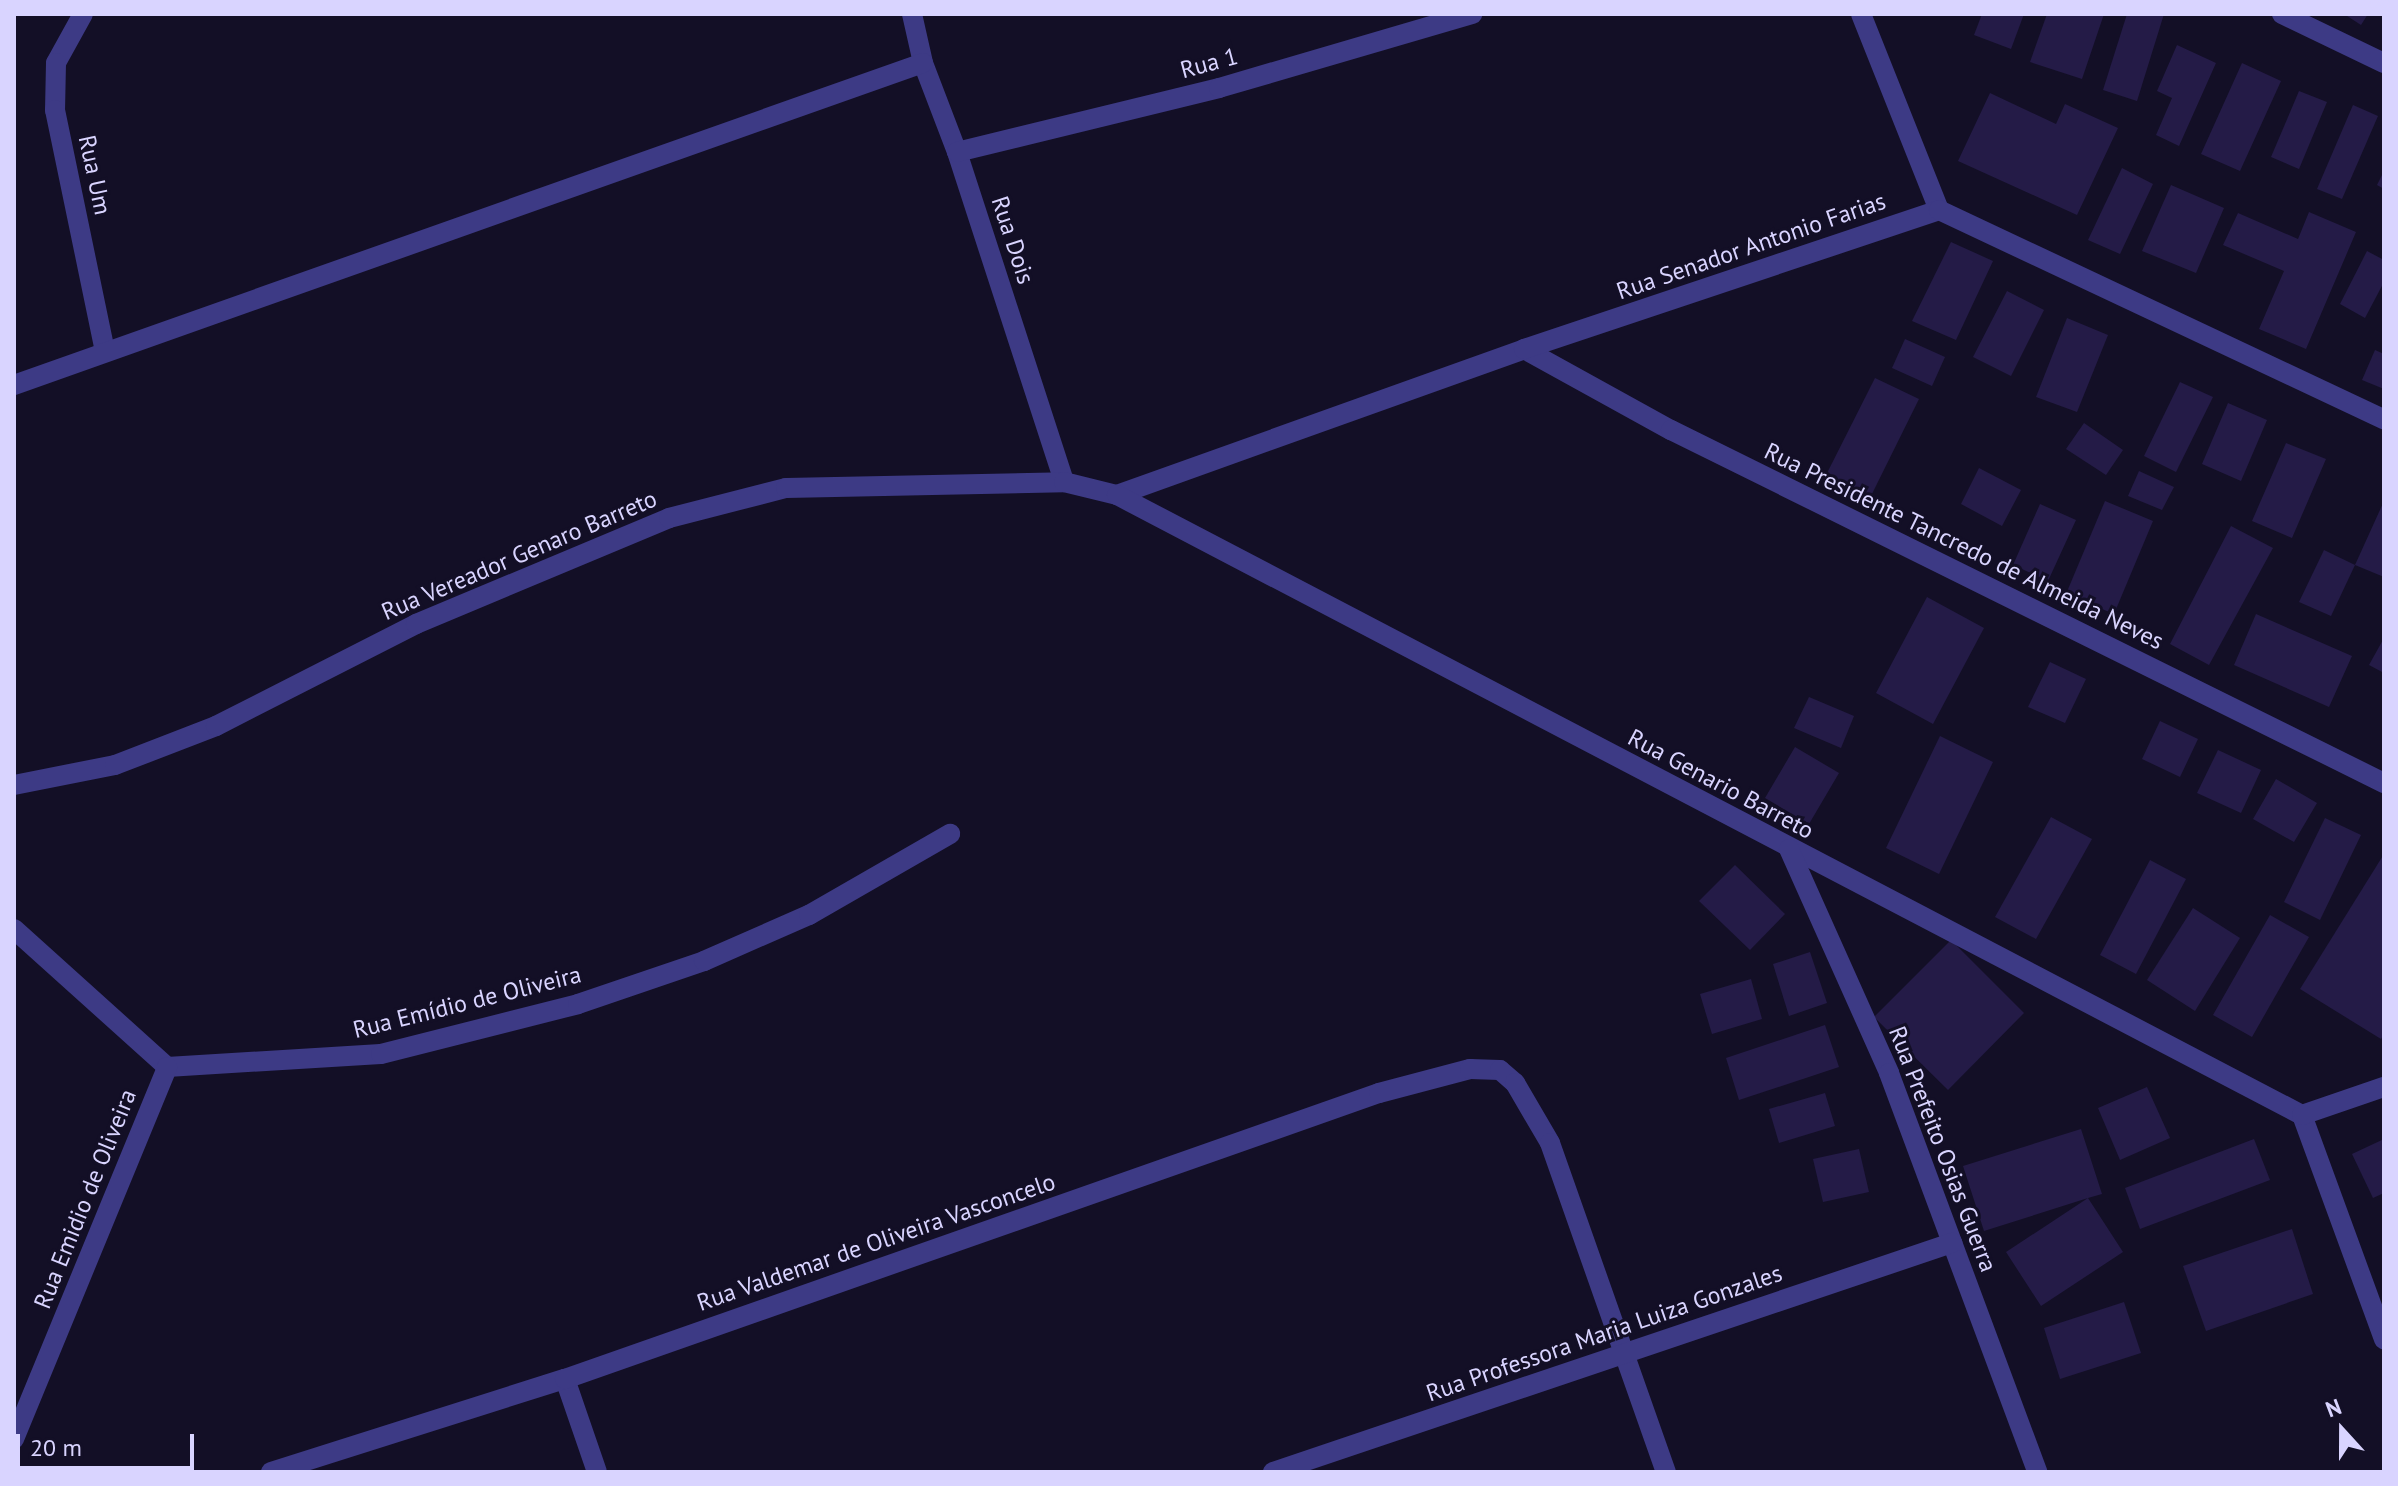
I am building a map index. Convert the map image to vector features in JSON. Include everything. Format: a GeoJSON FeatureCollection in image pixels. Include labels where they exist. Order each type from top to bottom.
{"type":"FeatureCollection","features":[{"type":"Feature","properties":{"kind":"street","name":"Rua Um"},"geometry":{"type":"LineString","coordinates":[[83,14],[56,63],[55,110],[105,352]]}},
{"type":"Feature","properties":{"kind":"street","name":"Rua Dois"},"geometry":{"type":"LineString","coordinates":[[912,14],[923,63],[957,152],[1064,482]]}},
{"type":"Feature","properties":{"kind":"street","name":"Rua 1"},"geometry":{"type":"LineString","coordinates":[[957,152],[1219,88],[1421,22],[1472,14]]}},
{"type":"Feature","properties":{"kind":"street"},"geometry":{"type":"LineString","coordinates":[[1861,14],[1939,210],[2384,419]]}},
{"type":"Feature","properties":{"kind":"street"},"geometry":{"type":"LineString","coordinates":[[2282,14],[2384,63]]}},
{"type":"Feature","properties":{"kind":"street"},"geometry":{"type":"LineString","coordinates":[[14,385],[923,63]]}},
{"type":"Feature","properties":{"kind":"street","name":"Rua Senador Antonio Farias"},"geometry":{"type":"LineString","coordinates":[[1117,495],[1524,349],[1939,210]]}},
{"type":"Feature","properties":{"kind":"street","name":"Rua Presidente Tancredo de Almeida Neves"},"geometry":{"type":"LineString","coordinates":[[1524,349],[1671,430],[2384,783]]}},
{"type":"Feature","properties":{"kind":"street","name":"Rua Vereador Genaro Barreto"},"geometry":{"type":"LineString","coordinates":[[14,785],[115,765],[216,726],[416,624],[669,518],[786,488],[1064,482],[1117,495]]}},
{"type":"Feature","properties":{"kind":"street","name":"Rua Genario Barreto"},"geometry":{"type":"LineString","coordinates":[[1117,495],[2302,1115]]}},
{"type":"Feature","properties":{"kind":"street","name":"Rua Emídio de Oliveira"},"geometry":{"type":"LineString","coordinates":[[167,1067],[381,1054],[578,1004],[704,961],[809,915],[950,834]]}},
{"type":"Feature","properties":{"kind":"street","name":"Rua Prefeito Osias Guerra"},"geometry":{"type":"LineString","coordinates":[[1789,849],[1889,1073],[2037,1472]]}},
{"type":"Feature","properties":{"kind":"street"},"geometry":{"type":"LineString","coordinates":[[14,929],[167,1067]]}},
{"type":"Feature","properties":{"kind":"street","name":"Rua Emidio de Oliveira"},"geometry":{"type":"LineString","coordinates":[[14,1439],[167,1067]]}},
{"type":"Feature","properties":{"kind":"street","name":"Rua Valdemar de Oliveira Vasconcelo"},"geometry":{"type":"LineString","coordinates":[[271,1472],[565,1379],[1379,1093],[1470,1069],[1500,1070],[1515,1083],[1550,1143],[1623,1353]]}},
{"type":"Feature","properties":{"kind":"street"},"geometry":{"type":"LineString","coordinates":[[2384,1087],[2302,1115],[2384,1339]]}},
{"type":"Feature","properties":{"kind":"street","name":"Rua Professora Maria Luiza Gonzales"},"geometry":{"type":"LineString","coordinates":[[1273,1472],[1952,1243]]}},
{"type":"Feature","properties":{"kind":"street"},"geometry":{"type":"LineString","coordinates":[[1623,1353],[1666,1472]]}},
{"type":"Feature","properties":{"kind":"street"},"geometry":{"type":"LineString","coordinates":[[565,1379],[597,1472]]}},
{"type":"Feature","properties":{"kind":"building"},"geometry":{"type":"Polygon","coordinates":[[[1982,14],[2024,14],[2011,49],[1974,35],[1982,14]]]}},
{"type":"Feature","properties":{"kind":"building"},"geometry":{"type":"Polygon","coordinates":[[[2047,14],[2104,14],[2082,79],[2030,62],[2047,14]]]}},
{"type":"Feature","properties":{"kind":"building"},"geometry":{"type":"Polygon","coordinates":[[[2127,14],[2164,14],[2137,101],[2103,90],[2127,14]]]}},
{"type":"Feature","properties":{"kind":"building"},"geometry":{"type":"Polygon","coordinates":[[[2344,14],[2368,14],[2361,25],[2344,14]]]}},
{"type":"Feature","properties":{"kind":"building"},"geometry":{"type":"Polygon","coordinates":[[[2177,45],[2216,63],[2179,146],[2156,135],[2172,98],[2157,91],[2177,45]]]}},
{"type":"Feature","properties":{"kind":"building"},"geometry":{"type":"Polygon","coordinates":[[[2242,63],[2281,81],[2240,171],[2201,154],[2242,63]]]}},
{"type":"Feature","properties":{"kind":"building"},"geometry":{"type":"Polygon","coordinates":[[[2299,91],[2327,102],[2299,169],[2271,157],[2299,91]]]}},
{"type":"Feature","properties":{"kind":"building"},"geometry":{"type":"Polygon","coordinates":[[[1990,93],[2056,124],[2065,104],[2118,128],[2077,215],[1958,161],[1990,93]]]}},
{"type":"Feature","properties":{"kind":"building"},"geometry":{"type":"Polygon","coordinates":[[[2353,105],[2378,116],[2342,199],[2317,189],[2353,105]]]}},
{"type":"Feature","properties":{"kind":"building"},"geometry":{"type":"Polygon","coordinates":[[[2122,168],[2153,184],[2120,254],[2088,240],[2122,168]]]}},
{"type":"Feature","properties":{"kind":"building"},"geometry":{"type":"Polygon","coordinates":[[[2384,171],[2384,189],[2377,185],[2384,171]]]}},
{"type":"Feature","properties":{"kind":"building"},"geometry":{"type":"Polygon","coordinates":[[[2171,185],[2224,208],[2196,273],[2142,251],[2171,185]]]}},
{"type":"Feature","properties":{"kind":"building"},"geometry":{"type":"Polygon","coordinates":[[[2309,212],[2356,232],[2306,349],[2259,329],[2284,271],[2223,245],[2238,213],[2298,239],[2309,212]]]}},
{"type":"Feature","properties":{"kind":"building"},"geometry":{"type":"Polygon","coordinates":[[[1951,242],[1993,261],[1956,340],[1912,321],[1951,242]]]}},
{"type":"Feature","properties":{"kind":"building"},"geometry":{"type":"Polygon","coordinates":[[[2367,251],[2384,260],[2384,282],[2365,318],[2340,304],[2367,251]]]}},
{"type":"Feature","properties":{"kind":"building"},"geometry":{"type":"Polygon","coordinates":[[[2007,291],[2044,310],[2011,376],[1973,357],[2007,291]]]}},
{"type":"Feature","properties":{"kind":"building"},"geometry":{"type":"Polygon","coordinates":[[[2067,318],[2108,335],[2077,412],[2036,397],[2067,318]]]}},
{"type":"Feature","properties":{"kind":"building"},"geometry":{"type":"Polygon","coordinates":[[[1905,339],[1945,357],[1932,386],[1892,368],[1905,339]]]}},
{"type":"Feature","properties":{"kind":"building"},"geometry":{"type":"Polygon","coordinates":[[[2375,350],[2384,354],[2384,389],[2362,380],[2375,350]]]}},
{"type":"Feature","properties":{"kind":"building"},"geometry":{"type":"Polygon","coordinates":[[[1875,378],[1919,399],[1867,504],[1822,483],[1875,378]]]}},
{"type":"Feature","properties":{"kind":"building"},"geometry":{"type":"Polygon","coordinates":[[[2180,382],[2213,397],[2176,472],[2144,456],[2180,382]]]}},
{"type":"Feature","properties":{"kind":"building"},"geometry":{"type":"Polygon","coordinates":[[[2228,403],[2267,420],[2241,481],[2202,464],[2228,403]]]}},
{"type":"Feature","properties":{"kind":"building"},"geometry":{"type":"Polygon","coordinates":[[[2084,423],[2123,450],[2106,475],[2066,449],[2084,423]]]}},
{"type":"Feature","properties":{"kind":"building"},"geometry":{"type":"Polygon","coordinates":[[[2286,443],[2326,459],[2292,538],[2252,521],[2286,443]]]}},
{"type":"Feature","properties":{"kind":"building"},"geometry":{"type":"Polygon","coordinates":[[[1979,468],[2021,490],[2002,526],[1961,504],[1979,468]]]}},
{"type":"Feature","properties":{"kind":"building"},"geometry":{"type":"Polygon","coordinates":[[[2139,471],[2174,487],[2162,510],[2128,496],[2139,471]]]}},
{"type":"Feature","properties":{"kind":"building"},"geometry":{"type":"Polygon","coordinates":[[[2105,501],[2153,521],[2114,614],[2066,594],[2105,501]]]}},
{"type":"Feature","properties":{"kind":"building"},"geometry":{"type":"Polygon","coordinates":[[[2384,501],[2384,577],[2355,565],[2384,501]]]}},
{"type":"Feature","properties":{"kind":"building"},"geometry":{"type":"Polygon","coordinates":[[[2040,504],[2076,520],[2048,581],[2013,565],[2040,504]]]}},
{"type":"Feature","properties":{"kind":"building"},"geometry":{"type":"Polygon","coordinates":[[[2231,526],[2273,548],[2209,665],[2170,644],[2231,526]]]}},
{"type":"Feature","properties":{"kind":"building"},"geometry":{"type":"Polygon","coordinates":[[[2324,550],[2355,565],[2331,616],[2299,602],[2324,550]]]}},
{"type":"Feature","properties":{"kind":"building"},"geometry":{"type":"Polygon","coordinates":[[[1927,597],[1984,628],[1933,724],[1876,693],[1927,597]]]}},
{"type":"Feature","properties":{"kind":"building"},"geometry":{"type":"Polygon","coordinates":[[[2256,614],[2352,656],[2329,707],[2234,665],[2256,614]]]}},
{"type":"Feature","properties":{"kind":"building"},"geometry":{"type":"Polygon","coordinates":[[[2384,638],[2384,673],[2369,665],[2384,638]]]}},
{"type":"Feature","properties":{"kind":"building"},"geometry":{"type":"Polygon","coordinates":[[[2050,662],[2086,679],[2065,723],[2028,707],[2050,662]]]}},
{"type":"Feature","properties":{"kind":"building"},"geometry":{"type":"Polygon","coordinates":[[[1809,697],[1854,716],[1841,748],[1794,728],[1809,697]]]}},
{"type":"Feature","properties":{"kind":"building"},"geometry":{"type":"Polygon","coordinates":[[[2160,721],[2198,739],[2180,777],[2142,759],[2160,721]]]}},
{"type":"Feature","properties":{"kind":"building"},"geometry":{"type":"Polygon","coordinates":[[[1940,736],[1993,762],[1939,874],[1886,848],[1940,736]]]}},
{"type":"Feature","properties":{"kind":"building"},"geometry":{"type":"Polygon","coordinates":[[[1795,747],[1839,773],[1809,824],[1765,798],[1795,747]]]}},
{"type":"Feature","properties":{"kind":"building"},"geometry":{"type":"Polygon","coordinates":[[[2218,750],[2261,770],[2241,813],[2197,793],[2218,750]]]}},
{"type":"Feature","properties":{"kind":"building"},"geometry":{"type":"Polygon","coordinates":[[[2276,779],[2317,803],[2294,842],[2253,819],[2276,779]]]}},
{"type":"Feature","properties":{"kind":"building"},"geometry":{"type":"Polygon","coordinates":[[[2051,817],[2092,839],[2036,939],[1995,917],[2051,817]]]}},
{"type":"Feature","properties":{"kind":"building"},"geometry":{"type":"Polygon","coordinates":[[[2325,818],[2361,835],[2320,920],[2284,902],[2325,818]]]}},
{"type":"Feature","properties":{"kind":"building"},"geometry":{"type":"Polygon","coordinates":[[[2384,854],[2384,1034],[2381,1039],[2300,989],[2384,854]]]}},
{"type":"Feature","properties":{"kind":"building"},"geometry":{"type":"Polygon","coordinates":[[[2150,860],[2186,879],[2136,974],[2100,955],[2150,860]]]}},
{"type":"Feature","properties":{"kind":"building"},"geometry":{"type":"Polygon","coordinates":[[[1735,865],[1785,914],[1750,950],[1699,901],[1735,865]]]}},
{"type":"Feature","properties":{"kind":"building"},"geometry":{"type":"Polygon","coordinates":[[[2193,908],[2240,938],[2195,1011],[2147,980],[2193,908]]]}},
{"type":"Feature","properties":{"kind":"building"},"geometry":{"type":"Polygon","coordinates":[[[2270,915],[2309,937],[2252,1037],[2213,1015],[2270,915]]]}},
{"type":"Feature","properties":{"kind":"building"},"geometry":{"type":"Polygon","coordinates":[[[1951,940],[2024,1013],[1948,1090],[1874,1017],[1951,940]]]}},
{"type":"Feature","properties":{"kind":"building"},"geometry":{"type":"Polygon","coordinates":[[[1810,952],[1827,1003],[1789,1016],[1773,964],[1810,952]]]}},
{"type":"Feature","properties":{"kind":"building"},"geometry":{"type":"Polygon","coordinates":[[[1751,979],[1762,1019],[1712,1034],[1700,994],[1751,979]]]}},
{"type":"Feature","properties":{"kind":"building"},"geometry":{"type":"Polygon","coordinates":[[[1825,1025],[1839,1067],[1739,1100],[1726,1058],[1825,1025]]]}},
{"type":"Feature","properties":{"kind":"building"},"geometry":{"type":"Polygon","coordinates":[[[2147,1087],[2170,1138],[2120,1160],[2098,1108],[2147,1087]]]}},
{"type":"Feature","properties":{"kind":"building"},"geometry":{"type":"Polygon","coordinates":[[[1825,1093],[1835,1126],[1779,1143],[1769,1109],[1825,1093]]]}},
{"type":"Feature","properties":{"kind":"building"},"geometry":{"type":"Polygon","coordinates":[[[2081,1129],[2102,1194],[1984,1231],[1963,1166],[2081,1129]]]}},
{"type":"Feature","properties":{"kind":"building"},"geometry":{"type":"Polygon","coordinates":[[[2254,1139],[2270,1180],[2140,1229],[2125,1188],[2254,1139]]]}},
{"type":"Feature","properties":{"kind":"building"},"geometry":{"type":"Polygon","coordinates":[[[2384,1139],[2384,1193],[2373,1198],[2352,1154],[2384,1139]]]}},
{"type":"Feature","properties":{"kind":"building"},"geometry":{"type":"Polygon","coordinates":[[[1859,1149],[1869,1192],[1823,1202],[1813,1159],[1859,1149]]]}},
{"type":"Feature","properties":{"kind":"building"},"geometry":{"type":"Polygon","coordinates":[[[2088,1198],[2123,1252],[2041,1306],[2006,1252],[2088,1198]]]}},
{"type":"Feature","properties":{"kind":"building"},"geometry":{"type":"Polygon","coordinates":[[[2292,1229],[2313,1294],[2206,1331],[2183,1266],[2292,1229]]]}},
{"type":"Feature","properties":{"kind":"building"},"geometry":{"type":"Polygon","coordinates":[[[2124,1302],[2141,1353],[2060,1379],[2044,1328],[2124,1302]]]}}]}
